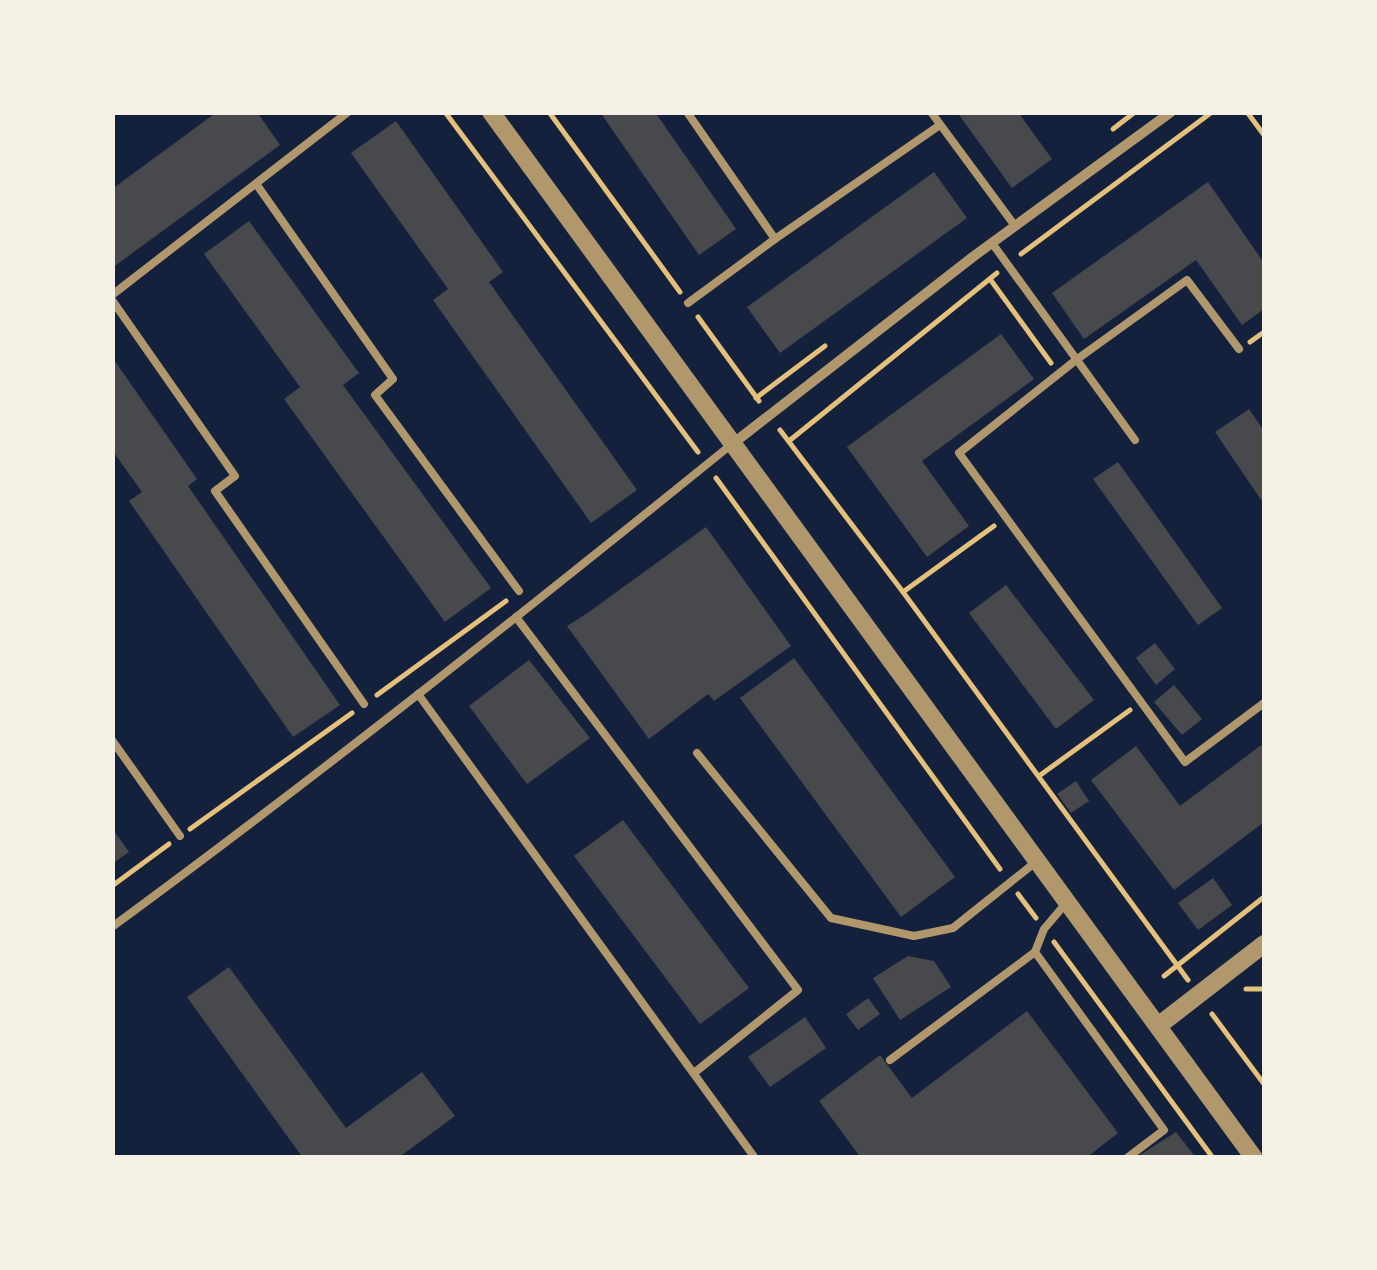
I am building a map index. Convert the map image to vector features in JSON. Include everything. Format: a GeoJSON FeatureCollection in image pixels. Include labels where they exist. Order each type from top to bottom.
{"type":"FeatureCollection","features":[{"type":"Feature","properties":{"kind":"street"},"geometry":{"type":"LineString","coordinates":[[492,112],[1254,1158]]}},
{"type":"Feature","properties":{"kind":"street"},"geometry":{"type":"LineString","coordinates":[[734,442],[992,242],[1170,112]]}},
{"type":"Feature","properties":{"kind":"street"},"geometry":{"type":"LineString","coordinates":[[1158,1026],[1264,944]]}},
{"type":"Feature","properties":{"kind":"lane"},"geometry":{"type":"LineString","coordinates":[[348,112],[112,298],[235,476],[215,491],[364,704]]}},
{"type":"Feature","properties":{"kind":"lane"},"geometry":{"type":"LineString","coordinates":[[688,112],[775,239]]}},
{"type":"Feature","properties":{"kind":"lane"},"geometry":{"type":"LineString","coordinates":[[931,112],[1015,226]]}},
{"type":"Feature","properties":{"kind":"lane"},"geometry":{"type":"LineString","coordinates":[[688,303],[940,125]]}},
{"type":"Feature","properties":{"kind":"lane"},"geometry":{"type":"LineString","coordinates":[[257,185],[393,379],[375,395],[518,592]]}},
{"type":"Feature","properties":{"kind":"lane"},"geometry":{"type":"LineString","coordinates":[[992,242],[1135,440]]}},
{"type":"Feature","properties":{"kind":"lane"},"geometry":{"type":"LineString","coordinates":[[1240,349],[1187,280],[1076,360],[959,454],[1184,762],[1264,703]]}},
{"type":"Feature","properties":{"kind":"lane"},"geometry":{"type":"LineString","coordinates":[[112,927],[418,694],[734,442]]}},
{"type":"Feature","properties":{"kind":"lane"},"geometry":{"type":"LineString","coordinates":[[516,617],[798,990],[694,1072]]}},
{"type":"Feature","properties":{"kind":"lane"},"geometry":{"type":"LineString","coordinates":[[418,694],[755,1158]]}},
{"type":"Feature","properties":{"kind":"lane"},"geometry":{"type":"LineString","coordinates":[[112,740],[180,836]]}},
{"type":"Feature","properties":{"kind":"lane"},"geometry":{"type":"LineString","coordinates":[[697,754],[830,918],[914,936],[953,928],[1036,861]]}},
{"type":"Feature","properties":{"kind":"lane"},"geometry":{"type":"LineString","coordinates":[[890,1060],[1034,952],[1044,930],[1067,902]]}},
{"type":"Feature","properties":{"kind":"lane"},"geometry":{"type":"LineString","coordinates":[[1034,952],[1164,1130],[1127,1158]]}},
{"type":"Feature","properties":{"kind":"path"},"geometry":{"type":"LineString","coordinates":[[445,112],[1212,1158]]}},
{"type":"Feature","properties":{"kind":"path"},"geometry":{"type":"LineString","coordinates":[[549,112],[1188,980]]}},
{"type":"Feature","properties":{"kind":"path"},"geometry":{"type":"LineString","coordinates":[[1247,112],[1264,135]]}},
{"type":"Feature","properties":{"kind":"path"},"geometry":{"type":"LineString","coordinates":[[974,256],[1059,373]]}},
{"type":"Feature","properties":{"kind":"path"},"geometry":{"type":"LineString","coordinates":[[903,592],[1006,518]]}},
{"type":"Feature","properties":{"kind":"path"},"geometry":{"type":"LineString","coordinates":[[112,886],[518,592]]}},
{"type":"Feature","properties":{"kind":"path"},"geometry":{"type":"LineString","coordinates":[[1039,776],[1141,702]]}},
{"type":"Feature","properties":{"kind":"path"},"geometry":{"type":"LineString","coordinates":[[1164,976],[1264,897]]}},
{"type":"Feature","properties":{"kind":"path"},"geometry":{"type":"LineString","coordinates":[[1246,989],[1264,988]]}},
{"type":"Feature","properties":{"kind":"path"},"geometry":{"type":"LineString","coordinates":[[1110,1016],[1120,1008]]}},
{"type":"Feature","properties":{"kind":"path"},"geometry":{"type":"LineString","coordinates":[[1215,1017],[1212,1014],[1264,1084]]}},
{"type":"Feature","properties":{"kind":"path"},"geometry":{"type":"LineString","coordinates":[[1157,1080],[1166,1072]]}},
{"type":"Feature","properties":{"kind":"building"},"geometry":{"type":"Polygon","coordinates":[[[217,112],[257,112],[280,145],[112,268],[112,189],[217,112]]]}},
{"type":"Feature","properties":{"kind":"building"},"geometry":{"type":"Polygon","coordinates":[[[600,112],[655,112],[736,229],[699,255],[600,112]]]}},
{"type":"Feature","properties":{"kind":"building"},"geometry":{"type":"Polygon","coordinates":[[[957,112],[1018,112],[1052,159],[1012,188],[957,112]]]}},
{"type":"Feature","properties":{"kind":"building"},"geometry":{"type":"Polygon","coordinates":[[[396,121],[503,272],[489,282],[637,490],[591,523],[433,300],[448,289],[351,153],[396,121]]]}},
{"type":"Feature","properties":{"kind":"building"},"geometry":{"type":"Polygon","coordinates":[[[934,172],[967,218],[780,353],[747,307],[934,172]]]}},
{"type":"Feature","properties":{"kind":"building"},"geometry":{"type":"Polygon","coordinates":[[[1208,182],[1264,263],[1264,309],[1242,325],[1196,260],[1084,339],[1052,293],[1208,182]]]}},
{"type":"Feature","properties":{"kind":"building"},"geometry":{"type":"Polygon","coordinates":[[[249,221],[359,373],[343,385],[491,588],[445,622],[284,399],[300,387],[204,254],[249,221]]]}},
{"type":"Feature","properties":{"kind":"building"},"geometry":{"type":"Polygon","coordinates":[[[1001,334],[1034,379],[922,461],[969,526],[927,557],[847,447],[1001,334]]]}},
{"type":"Feature","properties":{"kind":"building"},"geometry":{"type":"Polygon","coordinates":[[[112,357],[197,479],[188,486],[340,705],[293,737],[129,501],[142,492],[112,450],[112,357]]]}},
{"type":"Feature","properties":{"kind":"building"},"geometry":{"type":"Polygon","coordinates":[[[1249,409],[1264,431],[1264,504],[1215,432],[1249,409]]]}},
{"type":"Feature","properties":{"kind":"building"},"geometry":{"type":"Polygon","coordinates":[[[1118,462],[1222,608],[1198,625],[1093,479],[1118,462]]]}},
{"type":"Feature","properties":{"kind":"building"},"geometry":{"type":"Polygon","coordinates":[[[706,527],[791,646],[714,701],[708,694],[649,739],[567,626],[706,527]]]}},
{"type":"Feature","properties":{"kind":"building"},"geometry":{"type":"Polygon","coordinates":[[[1006,585],[1094,700],[1056,729],[969,613],[1006,585]]]}},
{"type":"Feature","properties":{"kind":"building"},"geometry":{"type":"Polygon","coordinates":[[[1155,643],[1175,669],[1156,685],[1136,658],[1155,643]]]}},
{"type":"Feature","properties":{"kind":"building"},"geometry":{"type":"Polygon","coordinates":[[[794,658],[955,877],[901,917],[740,698],[794,658]]]}},
{"type":"Feature","properties":{"kind":"building"},"geometry":{"type":"Polygon","coordinates":[[[529,660],[590,738],[527,784],[469,706],[529,660]]]}},
{"type":"Feature","properties":{"kind":"building"},"geometry":{"type":"Polygon","coordinates":[[[1174,685],[1202,719],[1182,735],[1154,702],[1174,685]]]}},
{"type":"Feature","properties":{"kind":"building"},"geometry":{"type":"Polygon","coordinates":[[[1264,743],[1264,822],[1174,890],[1091,780],[1136,746],[1180,806],[1264,743]]]}},
{"type":"Feature","properties":{"kind":"building"},"geometry":{"type":"Polygon","coordinates":[[[1076,781],[1089,801],[1071,813],[1057,794],[1076,781]]]}},
{"type":"Feature","properties":{"kind":"building"},"geometry":{"type":"Polygon","coordinates":[[[623,820],[749,988],[700,1024],[574,856],[623,820]]]}},
{"type":"Feature","properties":{"kind":"building"},"geometry":{"type":"Polygon","coordinates":[[[112,828],[129,852],[112,864],[112,828]]]}},
{"type":"Feature","properties":{"kind":"building"},"geometry":{"type":"Polygon","coordinates":[[[1213,878],[1232,905],[1198,930],[1178,903],[1213,878]]]}},
{"type":"Feature","properties":{"kind":"building"},"geometry":{"type":"Polygon","coordinates":[[[908,956],[934,961],[951,987],[900,1020],[873,978],[908,956]]]}},
{"type":"Feature","properties":{"kind":"building"},"geometry":{"type":"Polygon","coordinates":[[[229,967],[346,1128],[422,1072],[455,1116],[398,1158],[303,1158],[187,997],[229,967]]]}},
{"type":"Feature","properties":{"kind":"building"},"geometry":{"type":"Polygon","coordinates":[[[868,998],[880,1014],[858,1030],[846,1014],[868,998]]]}},
{"type":"Feature","properties":{"kind":"building"},"geometry":{"type":"Polygon","coordinates":[[[1027,1011],[1118,1133],[1086,1158],[861,1158],[819,1101],[880,1055],[912,1098],[1027,1011]]]}},
{"type":"Feature","properties":{"kind":"building"},"geometry":{"type":"Polygon","coordinates":[[[805,1017],[826,1048],[770,1087],[748,1057],[805,1017]]]}},
{"type":"Feature","properties":{"kind":"building"},"geometry":{"type":"Polygon","coordinates":[[[1176,1132],[1196,1158],[1142,1158],[1140,1155],[1176,1132]]]}}]}
